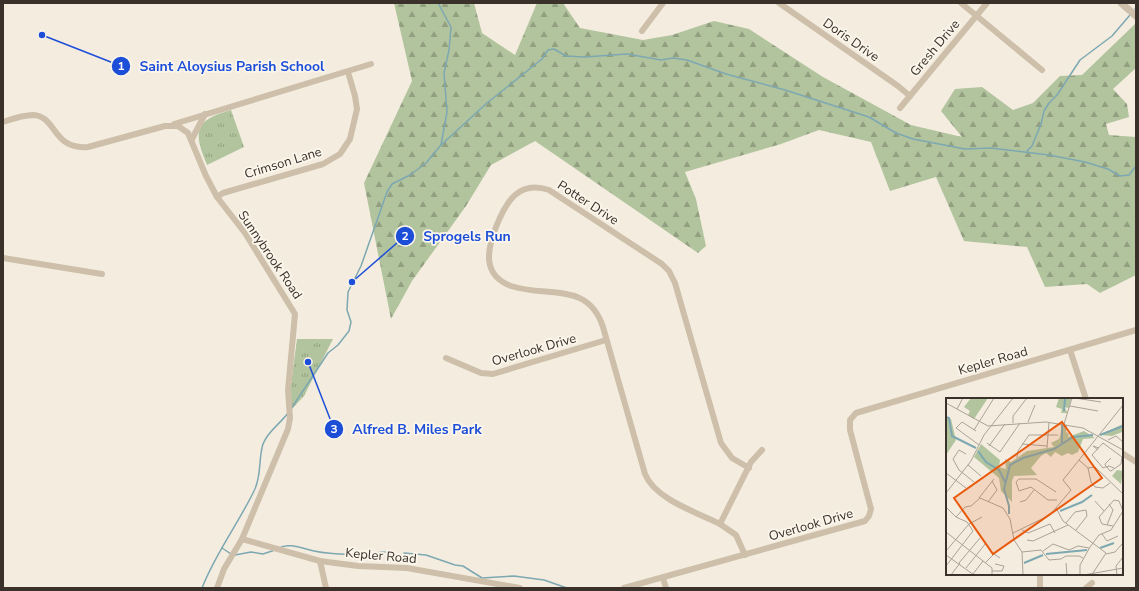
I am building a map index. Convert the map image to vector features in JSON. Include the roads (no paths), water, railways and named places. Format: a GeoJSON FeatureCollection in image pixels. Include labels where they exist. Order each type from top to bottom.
{"type":"FeatureCollection","features":[{"type":"Feature","properties":{"kind":"street"},"geometry":{"type":"LineString","coordinates":[[642,31],[663,3]]}},
{"type":"Feature","properties":{"kind":"street","name":"Doris Drive"},"geometry":{"type":"LineString","coordinates":[[779,3],[898,86],[910,96]]}},
{"type":"Feature","properties":{"kind":"street"},"geometry":{"type":"LineString","coordinates":[[961,3],[1042,70]]}},
{"type":"Feature","properties":{"kind":"street","name":"Gresh Drive"},"geometry":{"type":"LineString","coordinates":[[900,108],[987,3]]}},
{"type":"Feature","properties":{"kind":"street"},"geometry":{"type":"LineString","coordinates":[[1121,3],[1136,16]]}},
{"type":"Feature","properties":{"kind":"street"},"geometry":{"type":"LineString","coordinates":[[3,122],[28,115],[40,117],[48,122],[64,142],[79,148],[88,147],[172,125],[371,64]]}},
{"type":"Feature","properties":{"kind":"street","name":"Crimson Lane"},"geometry":{"type":"LineString","coordinates":[[217,197],[223,193],[323,164],[337,156],[350,139],[357,109],[348,72]]}},
{"type":"Feature","properties":{"kind":"street"},"geometry":{"type":"LineString","coordinates":[[192,139],[205,114]]}},
{"type":"Feature","properties":{"kind":"street","name":"Sunnybrook Road"},"geometry":{"type":"LineString","coordinates":[[172,125],[184,129],[192,139],[206,176],[217,197],[245,233],[295,314],[289,373],[288,403],[290,418],[286,435],[242,539],[232,555],[217,588]]}},
{"type":"Feature","properties":{"kind":"street","name":"Potter Drive"},"geometry":{"type":"LineString","coordinates":[[745,555],[736,535],[720,524],[662,495],[650,484],[645,474],[599,316],[587,301],[573,295],[511,286],[501,281],[493,272],[488,256],[490,243],[505,206],[512,197],[520,191],[530,188],[541,188],[554,192],[662,264],[669,271],[674,283],[721,443],[732,458],[748,468]]}},
{"type":"Feature","properties":{"kind":"street"},"geometry":{"type":"LineString","coordinates":[[3,258],[102,274]]}},
{"type":"Feature","properties":{"kind":"street","name":"Kepler Road"},"geometry":{"type":"LineString","coordinates":[[856,413],[1136,330]]}},
{"type":"Feature","properties":{"kind":"street","name":"Overlook Drive"},"geometry":{"type":"LineString","coordinates":[[446,358],[481,373],[493,374],[606,340]]}},
{"type":"Feature","properties":{"kind":"street"},"geometry":{"type":"LineString","coordinates":[[1070,350],[1086,398]]}},
{"type":"Feature","properties":{"kind":"street","name":"Overlook Drive"},"geometry":{"type":"LineString","coordinates":[[745,555],[864,522],[868,518],[871,512],[870,502],[850,430],[850,420],[856,413]]}},
{"type":"Feature","properties":{"kind":"street"},"geometry":{"type":"LineString","coordinates":[[720,524],[748,468],[762,450]]}},
{"type":"Feature","properties":{"kind":"street"},"geometry":{"type":"LineString","coordinates":[[1123,454],[1136,462]]}},
{"type":"Feature","properties":{"kind":"street","name":"Kepler Road"},"geometry":{"type":"LineString","coordinates":[[242,539],[320,561],[358,566],[407,568],[520,588]]}},
{"type":"Feature","properties":{"kind":"street"},"geometry":{"type":"LineString","coordinates":[[624,588],[745,555]]}},
{"type":"Feature","properties":{"kind":"street"},"geometry":{"type":"LineString","coordinates":[[320,561],[326,588]]}},
{"type":"Feature","properties":{"kind":"street"},"geometry":{"type":"LineString","coordinates":[[1040,575],[1040,588]]}},
{"type":"Feature","properties":{"kind":"street"},"geometry":{"type":"LineString","coordinates":[[663,578],[666,588]]}},
{"type":"Feature","properties":{"kind":"street"},"geometry":{"type":"LineString","coordinates":[[1086,588],[1092,583]]}},
{"type":"Feature","properties":{"kind":"waterway"},"geometry":{"type":"LineString","coordinates":[[291,409],[328,353],[338,345],[349,331],[351,322],[347,310],[348,292],[361,266],[387,192],[392,184],[410,175],[426,163],[441,145],[447,112],[444,73],[449,50],[451,27],[438,3]]}},
{"type":"Feature","properties":{"kind":"waterway"},"geometry":{"type":"LineString","coordinates":[[1027,151],[1032,146],[1041,124],[1044,111],[1057,95],[1080,60],[1112,36],[1130,15]]}},
{"type":"Feature","properties":{"kind":"waterway"},"geometry":{"type":"LineString","coordinates":[[441,145],[487,103],[542,59],[548,50],[554,49],[566,56],[584,57],[627,54],[661,60],[673,58],[687,60],[726,74],[785,90],[869,117],[896,133],[913,139],[965,149],[991,148],[1049,155],[1085,162],[1108,169],[1120,176],[1129,175],[1136,166]]}},
{"type":"Feature","properties":{"kind":"waterway"},"geometry":{"type":"LineString","coordinates":[[202,588],[213,563],[248,503],[256,485],[265,439],[288,413]]}},
{"type":"Feature","properties":{"kind":"waterway"},"geometry":{"type":"LineString","coordinates":[[279,548],[283,546],[291,546],[323,553],[341,554],[385,552]]}},
{"type":"Feature","properties":{"kind":"waterway"},"geometry":{"type":"LineString","coordinates":[[222,548],[231,554]]}},
{"type":"Feature","properties":{"kind":"waterway"},"geometry":{"type":"LineString","coordinates":[[235,555],[251,552],[263,554],[275,550]]}},
{"type":"Feature","properties":{"kind":"waterway"},"geometry":{"type":"LineString","coordinates":[[404,553],[426,555],[455,565],[463,566],[482,578],[514,576],[544,580],[567,588]]}},
{"type":"Feature","properties":{"kind":"place","name":"Saint Aloysius Parish School"},"geometry":{"type":"Point","coordinates":[42,35]}},
{"type":"Feature","properties":{"kind":"place","name":"Sprogels Run"},"geometry":{"type":"Point","coordinates":[352,282]}},
{"type":"Feature","properties":{"kind":"place","name":"Alfred B. Miles Park"},"geometry":{"type":"Point","coordinates":[308,362]}}]}
